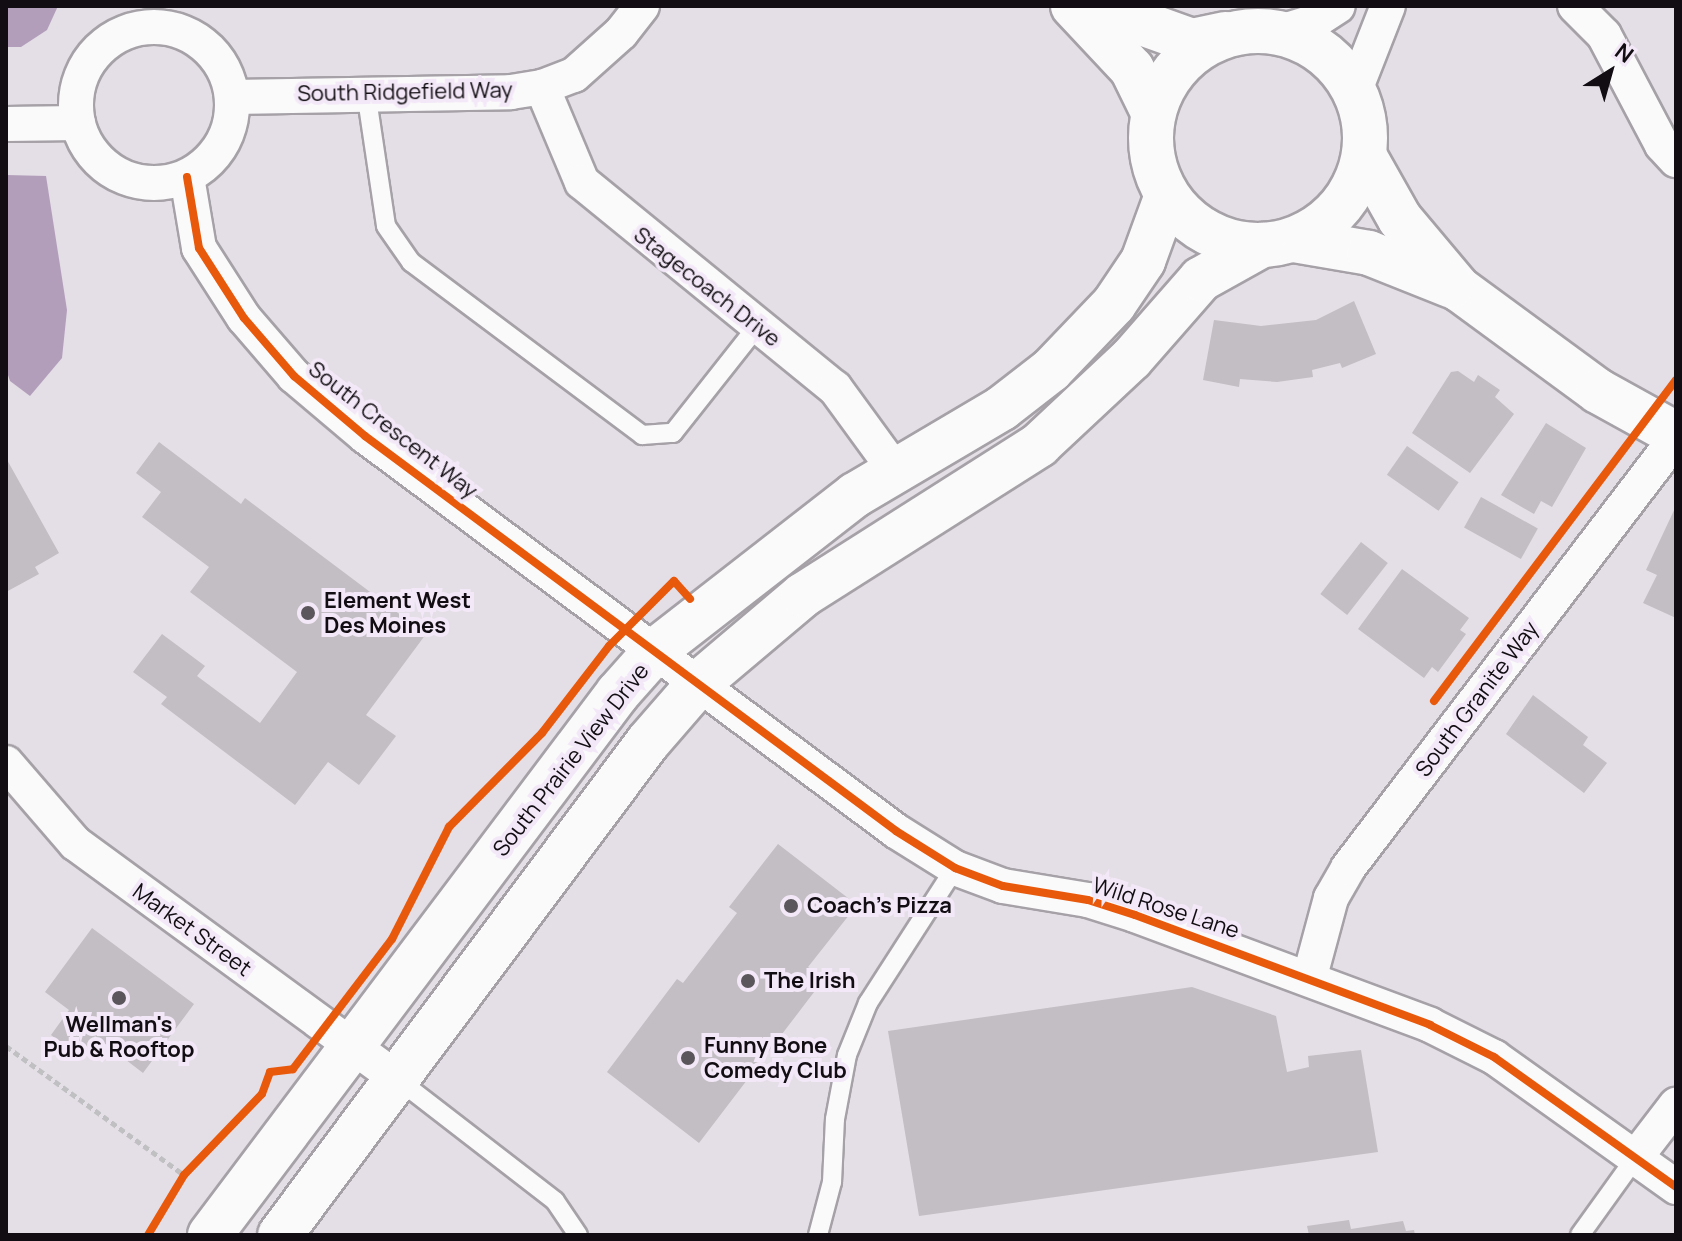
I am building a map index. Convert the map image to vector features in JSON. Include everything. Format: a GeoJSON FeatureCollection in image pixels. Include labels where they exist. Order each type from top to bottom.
{"type":"FeatureCollection","features":[{"type":"Feature","properties":{"kind":"street","name":"South Ridgefield Way"},"geometry":{"type":"LineString","coordinates":[[233,97],[366,92],[511,92],[542,87],[574,75],[621,33],[642,6]]}},
{"type":"Feature","properties":{"kind":"street"},"geometry":{"type":"LineString","coordinates":[[1073,6],[1132,69],[1153,112],[1153,158],[1167,195],[1204,231],[1231,242],[1278,243],[1369,253],[1459,289]]}},
{"type":"Feature","properties":{"kind":"street"},"geometry":{"type":"LineString","coordinates":[[280,1235],[648,742],[700,682],[803,595],[1039,445],[1131,359],[1201,279],[1338,211],[1353,189],[1365,157],[1364,115],[1355,90],[1336,63],[1311,44],[1259,32],[1192,41],[1094,6]]}},
{"type":"Feature","properties":{"kind":"street"},"geometry":{"type":"LineString","coordinates":[[1153,112],[1179,64],[1215,38],[1315,21],[1338,6]]}},
{"type":"Feature","properties":{"kind":"street"},"geometry":{"type":"LineString","coordinates":[[1355,90],[1388,6]]}},
{"type":"Feature","properties":{"kind":"street"},"geometry":{"type":"LineString","coordinates":[[1575,6],[1604,35],[1662,145],[1676,160]]}},
{"type":"Feature","properties":{"kind":"street"},"geometry":{"type":"LineString","coordinates":[[145,16],[184,32],[208,48],[225,70],[233,97],[225,141],[209,163],[187,177],[161,184],[130,180],[106,168],[88,148],[78,123],[81,75],[97,51],[145,16]]}},
{"type":"Feature","properties":{"kind":"street","name":"Stagecoach Drive"},"geometry":{"type":"LineString","coordinates":[[542,87],[582,182],[756,328],[835,388],[897,473]]}},
{"type":"Feature","properties":{"kind":"street"},"geometry":{"type":"LineString","coordinates":[[6,124],[78,123]]}},
{"type":"Feature","properties":{"kind":"street"},"geometry":{"type":"LineString","coordinates":[[1365,157],[1400,219],[1459,289],[1598,391],[1676,436]]}},
{"type":"Feature","properties":{"kind":"street","name":"South Crescent Way"},"geometry":{"type":"LineString","coordinates":[[187,177],[199,248],[244,318],[294,376],[401,463],[657,649]]}},
{"type":"Feature","properties":{"kind":"street","name":"South Prairie View Drive"},"geometry":{"type":"LineString","coordinates":[[210,1235],[618,693],[657,649],[855,495],[897,473],[1002,408],[1089,332],[1143,261],[1167,195]]}},
{"type":"Feature","properties":{"kind":"street","name":"South Granite Way"},"geometry":{"type":"LineString","coordinates":[[1310,976],[1331,898],[1348,868],[1676,436]]}},
{"type":"Feature","properties":{"kind":"street","name":"Wild Rose Lane"},"geometry":{"type":"LineString","coordinates":[[657,649],[896,831],[955,868],[1003,886],[1088,900],[1310,976],[1430,1025],[1494,1057],[1676,1187]]}},
{"type":"Feature","properties":{"kind":"street","name":"Market Street"},"geometry":{"type":"LineString","coordinates":[[6,763],[75,843],[396,1078]]}},
{"type":"Feature","properties":{"kind":"street"},"geometry":{"type":"LineString","coordinates":[[1636,1157],[1676,1105]]}},
{"type":"Feature","properties":{"kind":"lane"},"geometry":{"type":"LineString","coordinates":[[366,92],[386,226],[411,262],[642,435],[673,433],[756,328]]}},
{"type":"Feature","properties":{"kind":"lane"},"geometry":{"type":"LineString","coordinates":[[818,1235],[832,1182],[835,1119],[847,1055],[868,1003],[955,868]]}},
{"type":"Feature","properties":{"kind":"lane"},"geometry":{"type":"LineString","coordinates":[[396,1078],[555,1201],[578,1235]]}},
{"type":"Feature","properties":{"kind":"lane"},"geometry":{"type":"LineString","coordinates":[[1580,1235],[1636,1157]]}},
{"type":"Feature","properties":{"kind":"path"},"geometry":{"type":"LineString","coordinates":[[6,1046],[184,1175]]}},
{"type":"Feature","properties":{"kind":"path"},"geometry":{"type":"LineString","coordinates":[[177,1187],[194,1165]]}},
{"type":"Feature","properties":{"kind":"shaded area"},"geometry":{"type":"Polygon","coordinates":[[[6,6],[58,6],[47,30],[21,47],[6,47],[6,6]]]}},
{"type":"Feature","properties":{"kind":"shaded area"},"geometry":{"type":"Polygon","coordinates":[[[6,175],[46,176],[67,310],[62,358],[30,396],[10,381],[6,369],[6,175]]]}},
{"type":"Feature","properties":{"kind":"building"},"geometry":{"type":"Polygon","coordinates":[[[1354,301],[1376,354],[1342,368],[1340,363],[1312,370],[1313,377],[1277,382],[1240,379],[1239,387],[1203,380],[1214,320],[1261,326],[1316,320],[1354,301]]]}},
{"type":"Feature","properties":{"kind":"building"},"geometry":{"type":"Polygon","coordinates":[[[1458,371],[1474,382],[1478,375],[1500,390],[1495,397],[1514,414],[1470,473],[1412,433],[1451,372],[1458,371]]]}},
{"type":"Feature","properties":{"kind":"building"},"geometry":{"type":"Polygon","coordinates":[[[1546,423],[1586,448],[1552,507],[1541,501],[1534,514],[1501,495],[1546,423]]]}},
{"type":"Feature","properties":{"kind":"building","name":"Element West Des Moines"},"geometry":{"type":"Polygon","coordinates":[[[159,442],[241,504],[245,498],[426,634],[366,715],[396,736],[359,785],[328,762],[295,805],[161,704],[167,697],[133,672],[162,634],[205,666],[197,676],[260,723],[297,672],[190,592],[209,567],[142,517],[161,492],[136,473],[159,442]]]}},
{"type":"Feature","properties":{"kind":"building"},"geometry":{"type":"Polygon","coordinates":[[[1407,446],[1459,482],[1439,511],[1387,475],[1407,446]]]}},
{"type":"Feature","properties":{"kind":"building"},"geometry":{"type":"Polygon","coordinates":[[[6,458],[59,553],[35,567],[39,574],[6,592],[6,458]]]}},
{"type":"Feature","properties":{"kind":"building"},"geometry":{"type":"Polygon","coordinates":[[[1481,497],[1538,529],[1521,559],[1464,528],[1481,497]]]}},
{"type":"Feature","properties":{"kind":"building"},"geometry":{"type":"Polygon","coordinates":[[[1676,506],[1676,618],[1643,603],[1657,575],[1646,570],[1676,506]]]}},
{"type":"Feature","properties":{"kind":"building"},"geometry":{"type":"Polygon","coordinates":[[[1361,542],[1388,563],[1347,615],[1320,594],[1361,542]]]}},
{"type":"Feature","properties":{"kind":"building"},"geometry":{"type":"Polygon","coordinates":[[[1402,569],[1469,618],[1460,630],[1466,634],[1438,672],[1432,667],[1424,678],[1358,629],[1402,569]]]}},
{"type":"Feature","properties":{"kind":"building"},"geometry":{"type":"Polygon","coordinates":[[[1533,695],[1588,737],[1583,745],[1607,763],[1584,793],[1506,734],[1533,695]]]}},
{"type":"Feature","properties":{"kind":"building"},"geometry":{"type":"Polygon","coordinates":[[[778,844],[857,905],[808,967],[824,979],[699,1143],[607,1072],[677,979],[683,983],[737,913],[729,907],[778,844]]]}},
{"type":"Feature","properties":{"kind":"building","name":"Wellman's Pub & Rooftop"},"geometry":{"type":"Polygon","coordinates":[[[92,928],[194,1004],[143,1073],[95,1036],[80,1057],[51,1035],[69,1010],[45,992],[92,928]]]}},
{"type":"Feature","properties":{"kind":"building"},"geometry":{"type":"Polygon","coordinates":[[[1192,987],[1276,1016],[1287,1072],[1309,1067],[1308,1056],[1361,1050],[1378,1152],[919,1216],[888,1031],[1192,987]]]}},
{"type":"Feature","properties":{"kind":"building"},"geometry":{"type":"Polygon","coordinates":[[[1349,1220],[1351,1229],[1403,1221],[1406,1231],[1414,1230],[1415,1235],[1309,1235],[1307,1226],[1349,1220]]]}},
{"type":"Feature","properties":{"kind":"cycle path"},"geometry":{"type":"LineString","coordinates":[[187,177],[199,248],[244,318],[294,376],[365,436],[896,831],[955,868],[1003,886],[1088,900],[1135,915],[1430,1025],[1494,1057],[1676,1187]]}},
{"type":"Feature","properties":{"kind":"cycle path"},"geometry":{"type":"LineString","coordinates":[[1434,701],[1676,380]]}},
{"type":"Feature","properties":{"kind":"cycle path"},"geometry":{"type":"LineString","coordinates":[[148,1235],[184,1175],[262,1094],[270,1072],[293,1069],[392,939],[449,827],[542,733],[609,646],[674,581],[690,599]]}},
{"type":"Feature","properties":{"kind":"place","name":"Element West Des Moines"},"geometry":{"type":"Point","coordinates":[308,613]}},
{"type":"Feature","properties":{"kind":"place","name":"Coach's Pizza"},"geometry":{"type":"Point","coordinates":[791,906]}},
{"type":"Feature","properties":{"kind":"place","name":"The Irish"},"geometry":{"type":"Point","coordinates":[748,981]}},
{"type":"Feature","properties":{"kind":"place","name":"Wellman's Pub & Rooftop"},"geometry":{"type":"Point","coordinates":[119,998]}},
{"type":"Feature","properties":{"kind":"place","name":"Funny Bone Comedy Club"},"geometry":{"type":"Point","coordinates":[688,1058]}}]}
